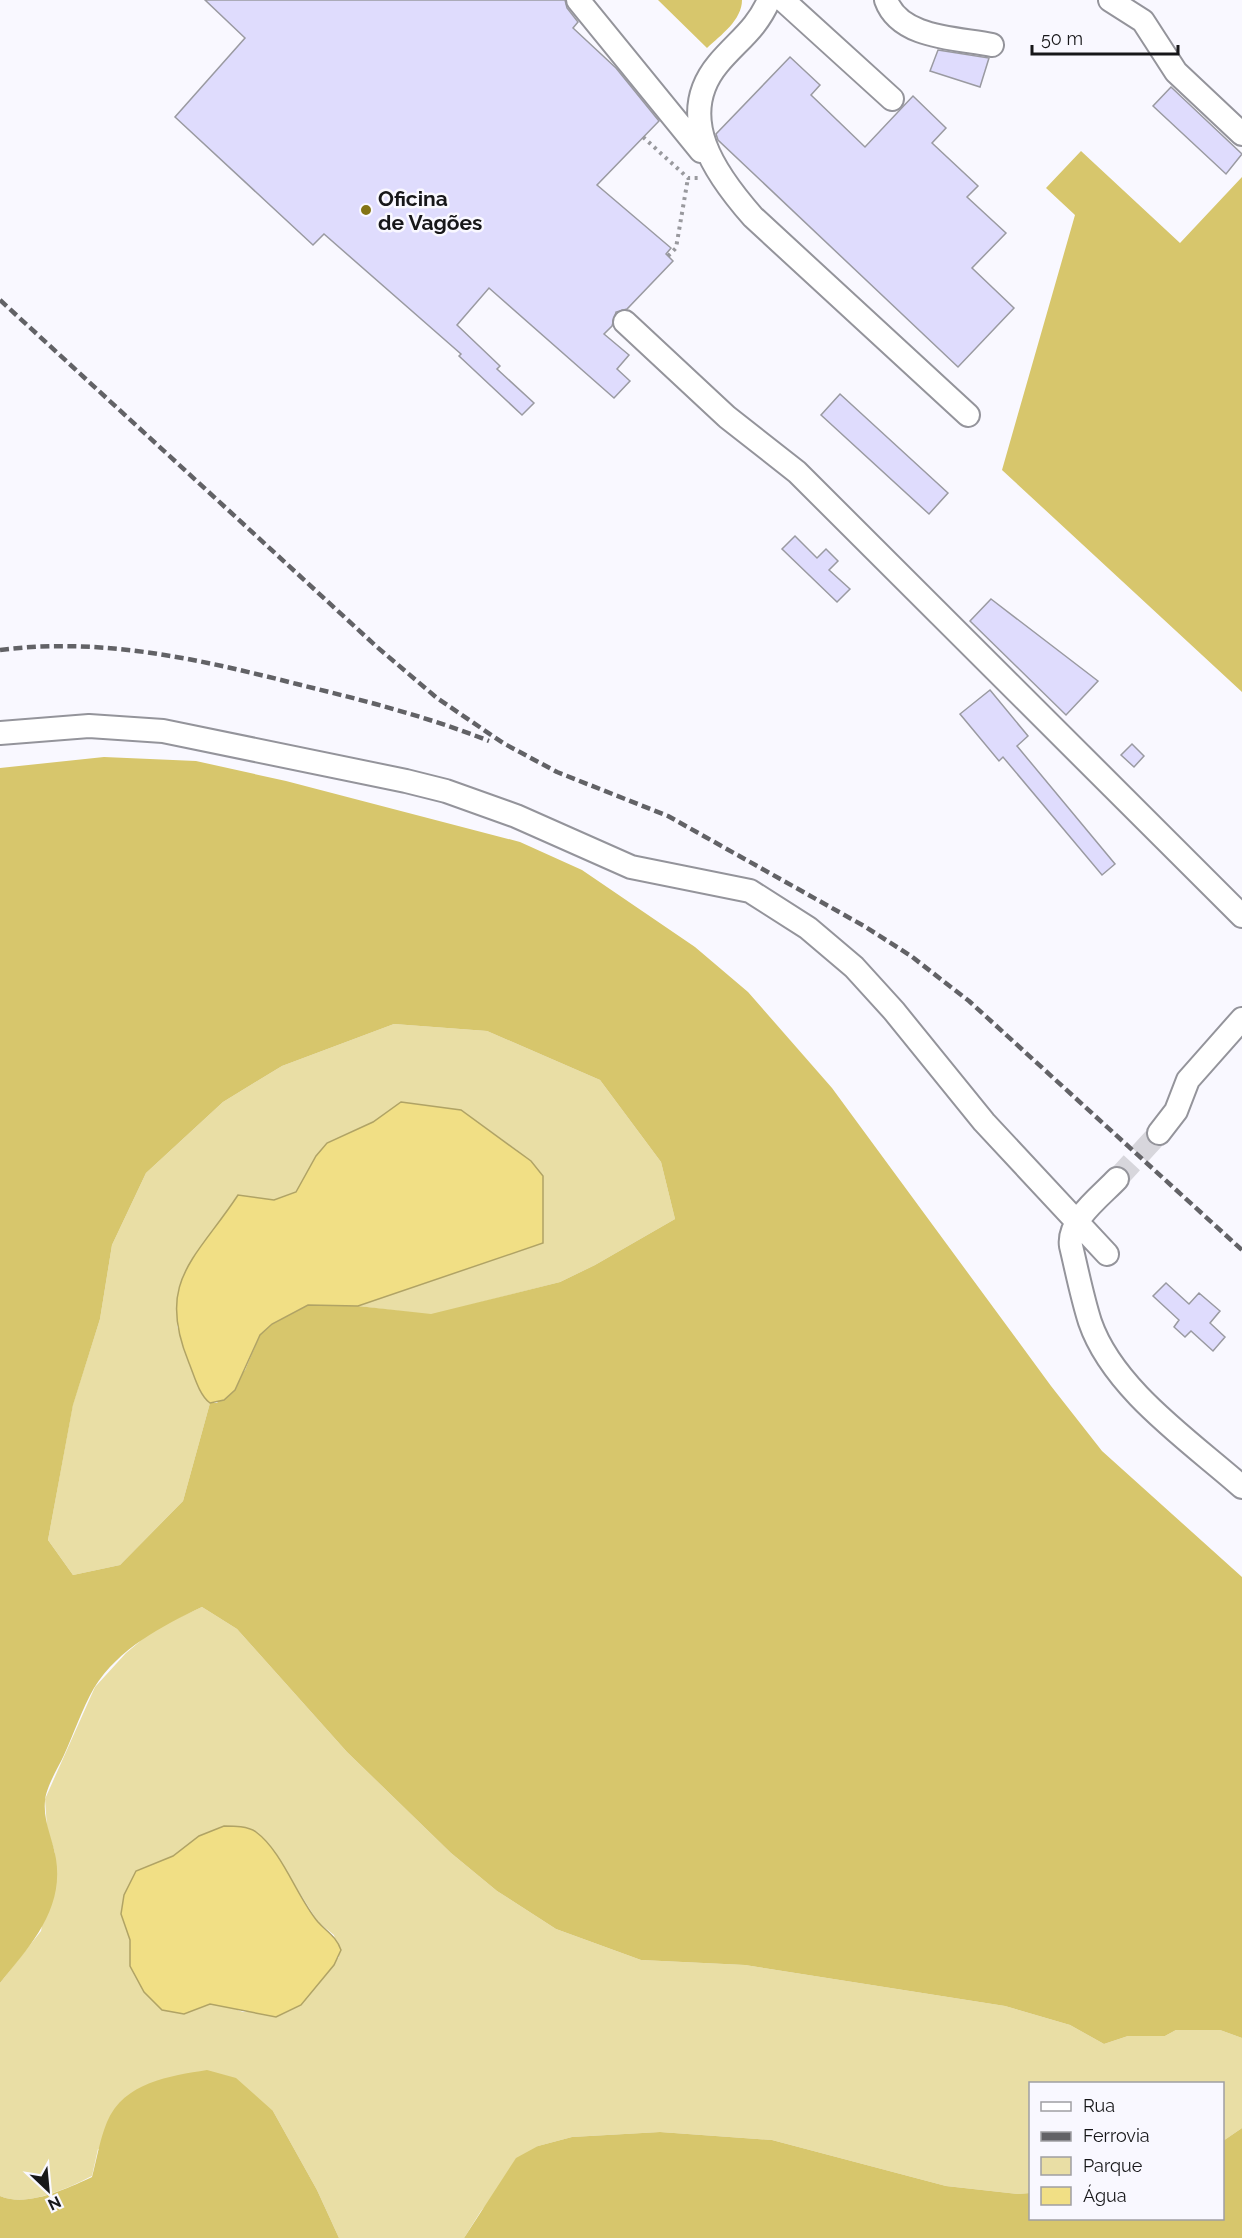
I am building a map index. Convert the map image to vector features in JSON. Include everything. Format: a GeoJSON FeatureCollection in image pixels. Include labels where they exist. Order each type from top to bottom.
{"type":"FeatureCollection","features":[{"type":"Feature","properties":{"kind":"lane"},"geometry":{"type":"LineString","coordinates":[[578,0],[670,111],[753,217],[968,415]]}},
{"type":"Feature","properties":{"kind":"lane"},"geometry":{"type":"LineString","coordinates":[[670,111],[751,32],[769,0]]}},
{"type":"Feature","properties":{"kind":"lane"},"geometry":{"type":"LineString","coordinates":[[783,0],[892,99]]}},
{"type":"Feature","properties":{"kind":"lane"},"geometry":{"type":"LineString","coordinates":[[886,0],[900,20],[915,29],[992,45]]}},
{"type":"Feature","properties":{"kind":"lane"},"geometry":{"type":"LineString","coordinates":[[1110,0],[1143,21],[1176,72],[1242,134]]}},
{"type":"Feature","properties":{"kind":"lane"},"geometry":{"type":"LineString","coordinates":[[718,64],[703,89],[698,115],[702,141],[722,178]]}},
{"type":"Feature","properties":{"kind":"lane"},"geometry":{"type":"LineString","coordinates":[[625,322],[727,417],[797,472],[1242,916]]}},
{"type":"Feature","properties":{"kind":"lane"},"geometry":{"type":"LineString","coordinates":[[0,733],[89,726],[163,731],[406,781],[516,816],[631,867],[750,891],[808,928],[854,966],[894,1011],[984,1122],[1107,1254]]}},
{"type":"Feature","properties":{"kind":"lane"},"geometry":{"type":"LineString","coordinates":[[1159,1133],[1176,1111],[1188,1080],[1242,1019]]}},
{"type":"Feature","properties":{"kind":"lane"},"geometry":{"type":"LineString","coordinates":[[1117,1179],[1077,1222],[1071,1233],[1071,1245],[1090,1322],[1108,1358],[1143,1400],[1242,1487]]}},
{"type":"Feature","properties":{"kind":"path"},"geometry":{"type":"LineString","coordinates":[[644,137],[688,178],[722,178]]}},
{"type":"Feature","properties":{"kind":"path"},"geometry":{"type":"LineString","coordinates":[[668,256],[676,248],[688,178]]}},
{"type":"Feature","properties":{"kind":"green space"},"geometry":{"type":"Polygon","coordinates":[[[394,1024],[487,1031],[600,1080],[661,1162],[675,1219],[595,1265],[560,1282],[431,1315],[358,1306],[543,1243],[517,1150],[461,1110],[401,1102],[373,1122],[327,1143],[296,1192],[274,1200],[238,1195],[220,1222],[177,1326],[194,1377],[210,1403],[183,1501],[120,1565],[73,1575],[48,1540],[73,1404],[100,1319],[112,1245],[146,1173],[223,1102],[282,1066],[394,1024]]]}},
{"type":"Feature","properties":{"kind":"green space"},"geometry":{"type":"Polygon","coordinates":[[[202,1607],[237,1629],[347,1752],[451,1853],[497,1891],[556,1929],[641,1960],[745,1965],[1005,2006],[1070,2025],[1104,2044],[1128,2036],[1165,2036],[1176,2030],[1220,2030],[1242,2038],[1242,2128],[1224,2140],[1224,2082],[1029,2082],[1029,2193],[1018,2194],[946,2186],[772,2140],[660,2132],[572,2137],[538,2146],[481,2211],[464,2238],[339,2238],[317,2190],[273,2111],[98,2149],[92,2176],[82,2181],[35,2198],[22,2200],[0,2196],[0,1983],[41,1931],[55,1853],[47,1828],[45,1799],[95,1687],[126,1653],[156,1628],[202,1607]],[[224,1826],[199,1836],[173,1856],[136,1872],[124,1895],[121,1913],[130,1940],[130,1966],[184,2014],[210,2004],[224,2005],[243,2012],[301,2005],[339,1957],[334,1935],[318,1922],[279,1860],[224,1826]]]}},
{"type":"Feature","properties":{"kind":"shaded area"},"geometry":{"type":"Polygon","coordinates":[[[658,0],[742,0],[735,21],[707,48],[658,0]]]}},
{"type":"Feature","properties":{"kind":"shaded area"},"geometry":{"type":"Polygon","coordinates":[[[1081,151],[1180,243],[1242,177],[1242,692],[1002,470],[1075,215],[1046,188],[1081,151]]]}},
{"type":"Feature","properties":{"kind":"shaded area"},"geometry":{"type":"Polygon","coordinates":[[[104,757],[196,761],[286,781],[520,842],[582,870],[695,947],[748,992],[832,1088],[1051,1386],[1102,1451],[1242,1577],[1242,2038],[1220,2030],[1176,2030],[1165,2036],[1128,2036],[1104,2044],[1070,2025],[1005,2006],[745,1965],[641,1960],[556,1929],[497,1891],[451,1853],[347,1752],[237,1629],[202,1607],[142,1640],[116,1661],[94,1688],[46,1796],[45,1816],[56,1859],[57,1877],[50,1911],[33,1941],[0,1983],[0,768],[104,757]],[[394,1024],[282,1066],[223,1102],[146,1173],[112,1245],[100,1319],[73,1405],[48,1540],[73,1575],[120,1565],[183,1501],[210,1403],[217,1403],[245,1370],[260,1335],[272,1324],[308,1305],[358,1306],[431,1314],[560,1282],[595,1265],[675,1219],[661,1162],[600,1080],[487,1031],[394,1024]]]}},
{"type":"Feature","properties":{"kind":"shaded area"},"geometry":{"type":"Polygon","coordinates":[[[207,2070],[236,2078],[273,2111],[317,2190],[339,2238],[0,2238],[0,2196],[22,2200],[35,2198],[92,2177],[107,2122],[125,2098],[150,2083],[207,2070]]]}},
{"type":"Feature","properties":{"kind":"shaded area"},"geometry":{"type":"Polygon","coordinates":[[[1242,2128],[1242,2238],[464,2238],[516,2158],[538,2146],[572,2137],[660,2132],[772,2140],[946,2186],[1018,2194],[1029,2193],[1029,2220],[1224,2220],[1224,2140],[1242,2128]]]}},
{"type":"Feature","properties":{"kind":"water"},"geometry":{"type":"Polygon","coordinates":[[[401,1102],[461,1110],[531,1161],[543,1176],[543,1243],[358,1306],[308,1305],[272,1324],[260,1335],[235,1390],[224,1400],[210,1403],[200,1390],[189,1363],[180,1335],[176,1311],[178,1291],[195,1255],[238,1195],[274,1200],[296,1192],[316,1156],[327,1143],[373,1122],[401,1102]]]}},
{"type":"Feature","properties":{"kind":"water"},"geometry":{"type":"Polygon","coordinates":[[[224,1826],[249,1829],[265,1840],[282,1862],[310,1912],[334,1938],[341,1950],[334,1965],[301,2005],[276,2017],[210,2004],[184,2014],[162,2010],[144,1992],[130,1966],[130,1940],[121,1914],[124,1895],[136,1871],[173,1856],[199,1836],[224,1826]]]}},
{"type":"Feature","properties":{"kind":"building","name":"Oficina de Vagões"},"geometry":{"type":"Polygon","coordinates":[[[205,0],[565,0],[567,8],[578,22],[573,28],[616,68],[659,121],[597,185],[671,248],[666,254],[673,261],[627,309],[616,312],[612,326],[604,334],[629,355],[617,369],[630,381],[614,398],[489,288],[457,325],[500,366],[497,369],[534,403],[522,415],[459,356],[461,354],[324,234],[313,245],[175,117],[245,38],[205,0]]]}},
{"type":"Feature","properties":{"kind":"building"},"geometry":{"type":"Polygon","coordinates":[[[938,50],[989,58],[980,87],[930,71],[938,50]]]}},
{"type":"Feature","properties":{"kind":"building"},"geometry":{"type":"Polygon","coordinates":[[[790,57],[820,85],[811,95],[865,147],[913,96],[946,128],[932,143],[978,186],[967,197],[1006,233],[972,268],[1014,308],[958,367],[718,140],[716,134],[790,57]]]}},
{"type":"Feature","properties":{"kind":"building"},"geometry":{"type":"Polygon","coordinates":[[[1171,87],[1242,154],[1226,174],[1153,106],[1171,87]]]}},
{"type":"Feature","properties":{"kind":"building"},"geometry":{"type":"Polygon","coordinates":[[[840,394],[948,493],[929,514],[821,415],[840,394]]]}},
{"type":"Feature","properties":{"kind":"building"},"geometry":{"type":"Polygon","coordinates":[[[795,536],[817,558],[826,549],[838,561],[829,570],[850,589],[837,602],[782,549],[795,536]]]}},
{"type":"Feature","properties":{"kind":"building"},"geometry":{"type":"Polygon","coordinates":[[[991,599],[1098,681],[1066,715],[970,621],[991,599]]]}},
{"type":"Feature","properties":{"kind":"building"},"geometry":{"type":"Polygon","coordinates":[[[990,690],[1028,736],[1017,746],[1115,864],[1102,875],[1003,757],[999,761],[960,714],[990,690]]]}},
{"type":"Feature","properties":{"kind":"building"},"geometry":{"type":"Polygon","coordinates":[[[1132,744],[1144,756],[1134,767],[1121,755],[1132,744]]]}},
{"type":"Feature","properties":{"kind":"building"},"geometry":{"type":"Polygon","coordinates":[[[1166,1283],[1189,1304],[1199,1293],[1220,1311],[1210,1323],[1225,1337],[1213,1351],[1191,1331],[1185,1337],[1174,1327],[1179,1320],[1153,1296],[1166,1283]]]}},
{"type":"Feature","properties":{"kind":"tunnel"},"geometry":{"type":"LineString","coordinates":[[1117,1179],[1159,1133]]}},
{"type":"Feature","properties":{"kind":"railway"},"geometry":{"type":"LineString","coordinates":[[0,300],[377,647],[437,698],[503,743],[557,772],[668,816],[864,926],[911,956],[969,1001],[1242,1250]]}},
{"type":"Feature","properties":{"kind":"railway"},"geometry":{"type":"LineString","coordinates":[[0,650],[76,646],[113,648],[187,659],[370,702],[489,741]]}},
{"type":"Feature","properties":{"kind":"place","name":"Oficina de Vagões"},"geometry":{"type":"Point","coordinates":[366,210]}}]}
